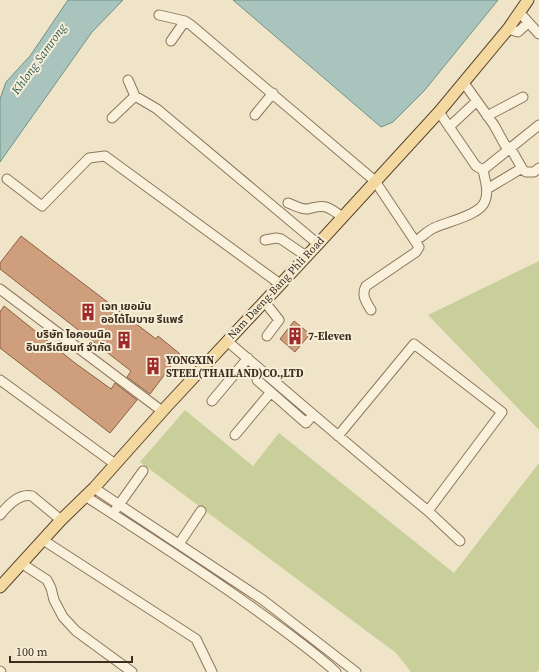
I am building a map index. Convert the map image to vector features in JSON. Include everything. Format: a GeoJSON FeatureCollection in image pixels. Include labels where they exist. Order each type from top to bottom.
{"type":"FeatureCollection","features":[{"type":"Feature","properties":{"kind":"main road","name":"Nam Daeng-Bang Phli Road"},"geometry":{"type":"LineString","coordinates":[[0,587],[61,520],[94,488],[162,411],[439,112],[508,29],[528,0]]}},
{"type":"Feature","properties":{"kind":"street"},"geometry":{"type":"LineString","coordinates":[[520,12],[539,34]]}},
{"type":"Feature","properties":{"kind":"street"},"geometry":{"type":"LineString","coordinates":[[159,15],[185,21],[191,25],[375,181],[419,247],[416,252],[366,286],[363,294],[371,310]]}},
{"type":"Feature","properties":{"kind":"street"},"geometry":{"type":"LineString","coordinates":[[171,41],[185,21]]}},
{"type":"Feature","properties":{"kind":"street"},"geometry":{"type":"LineString","coordinates":[[508,29],[518,32],[528,23]]}},
{"type":"Feature","properties":{"kind":"street"},"geometry":{"type":"LineString","coordinates":[[128,80],[135,96],[157,109],[318,244]]}},
{"type":"Feature","properties":{"kind":"street"},"geometry":{"type":"LineString","coordinates":[[464,83],[523,170],[530,173],[539,168]]}},
{"type":"Feature","properties":{"kind":"street"},"geometry":{"type":"LineString","coordinates":[[254,115],[273,93]]}},
{"type":"Feature","properties":{"kind":"street"},"geometry":{"type":"LineString","coordinates":[[112,118],[135,96]]}},
{"type":"Feature","properties":{"kind":"street"},"geometry":{"type":"LineString","coordinates":[[487,116],[523,97]]}},
{"type":"Feature","properties":{"kind":"street"},"geometry":{"type":"LineString","coordinates":[[450,127],[477,101]]}},
{"type":"Feature","properties":{"kind":"street"},"geometry":{"type":"LineString","coordinates":[[421,237],[432,229],[470,214],[483,205],[485,202],[487,189],[483,170],[476,166],[439,112]]}},
{"type":"Feature","properties":{"kind":"street"},"geometry":{"type":"LineString","coordinates":[[483,170],[539,125]]}},
{"type":"Feature","properties":{"kind":"street"},"geometry":{"type":"LineString","coordinates":[[7,179],[42,206],[89,158],[105,156],[280,284]]}},
{"type":"Feature","properties":{"kind":"street"},"geometry":{"type":"LineString","coordinates":[[487,189],[522,168]]}},
{"type":"Feature","properties":{"kind":"street"},"geometry":{"type":"LineString","coordinates":[[288,203],[306,209],[319,206],[325,207],[331,209],[342,217]]}},
{"type":"Feature","properties":{"kind":"street"},"geometry":{"type":"LineString","coordinates":[[265,240],[276,238],[281,239],[306,256]]}},
{"type":"Feature","properties":{"kind":"street"},"geometry":{"type":"LineString","coordinates":[[0,289],[162,411]]}},
{"type":"Feature","properties":{"kind":"street"},"geometry":{"type":"LineString","coordinates":[[264,301],[279,320],[266,336]]}},
{"type":"Feature","properties":{"kind":"street"},"geometry":{"type":"LineString","coordinates":[[228,341],[428,511],[460,541]]}},
{"type":"Feature","properties":{"kind":"street"},"geometry":{"type":"LineString","coordinates":[[338,436],[414,344],[502,412],[428,511]]}},
{"type":"Feature","properties":{"kind":"street"},"geometry":{"type":"LineString","coordinates":[[212,401],[248,358]]}},
{"type":"Feature","properties":{"kind":"street"},"geometry":{"type":"LineString","coordinates":[[0,380],[115,464]]}},
{"type":"Feature","properties":{"kind":"street"},"geometry":{"type":"LineString","coordinates":[[256,380],[306,422],[313,414]]}},
{"type":"Feature","properties":{"kind":"street"},"geometry":{"type":"LineString","coordinates":[[235,435],[271,392]]}},
{"type":"Feature","properties":{"kind":"street"},"geometry":{"type":"LineString","coordinates":[[113,514],[143,471]]}},
{"type":"Feature","properties":{"kind":"street"},"geometry":{"type":"LineString","coordinates":[[94,488],[263,600],[356,672]]}},
{"type":"Feature","properties":{"kind":"street"},"geometry":{"type":"LineString","coordinates":[[1,512],[20,496],[26,495],[32,496],[61,520]]}},
{"type":"Feature","properties":{"kind":"street"},"geometry":{"type":"LineString","coordinates":[[85,496],[181,557],[261,614],[324,661],[336,672]]}},
{"type":"Feature","properties":{"kind":"street"},"geometry":{"type":"LineString","coordinates":[[179,544],[200,511]]}},
{"type":"Feature","properties":{"kind":"street"},"geometry":{"type":"LineString","coordinates":[[43,540],[196,638],[212,672]]}},
{"type":"Feature","properties":{"kind":"street"},"geometry":{"type":"LineString","coordinates":[[21,563],[47,580],[54,600],[63,617],[76,631],[132,672]]}},
{"type":"Feature","properties":{"kind":"green space"},"geometry":{"type":"Polygon","coordinates":[[[539,261],[539,430],[428,315],[539,261]]]}},
{"type":"Feature","properties":{"kind":"green space"},"geometry":{"type":"Polygon","coordinates":[[[185,410],[253,466],[279,433],[454,573],[539,463],[539,670],[537,672],[411,672],[396,653],[140,462],[185,410]]]}},
{"type":"Feature","properties":{"kind":"water","name":"Khlong Samrong"},"geometry":{"type":"Polygon","coordinates":[[[68,0],[123,0],[92,32],[0,162],[0,99],[6,82],[30,56],[68,0]]]}},
{"type":"Feature","properties":{"kind":"water"},"geometry":{"type":"Polygon","coordinates":[[[233,0],[498,0],[424,91],[393,122],[381,127],[233,0]]]}},
{"type":"Feature","properties":{"kind":"building"},"geometry":{"type":"Polygon","coordinates":[[[21,236],[156,339],[158,336],[180,354],[150,394],[127,377],[131,371],[0,269],[0,263],[21,236]]]}},
{"type":"Feature","properties":{"kind":"building"},"geometry":{"type":"Polygon","coordinates":[[[4,306],[75,363],[111,389],[115,383],[137,400],[110,433],[0,348],[0,312],[4,306]]]}},
{"type":"Feature","properties":{"kind":"building","name":"7-Eleven"},"geometry":{"type":"Polygon","coordinates":[[[294,321],[310,334],[295,352],[280,339],[294,321]]]}},
{"type":"Feature","properties":{"kind":"place","name":"เจท เยอมัน ออโต้โมบาย รีแพร์"},"geometry":{"type":"Point","coordinates":[88,312]}},
{"type":"Feature","properties":{"kind":"place","name":"7-Eleven"},"geometry":{"type":"Point","coordinates":[295,336]}},
{"type":"Feature","properties":{"kind":"place","name":"บริษัท ไอคอนนิค อินกรีเดียนท์ จำกัด"},"geometry":{"type":"Point","coordinates":[124,340]}},
{"type":"Feature","properties":{"kind":"place","name":"YONGXIN STEEL(THAILAND)CO.,LTD"},"geometry":{"type":"Point","coordinates":[153,366]}}]}
